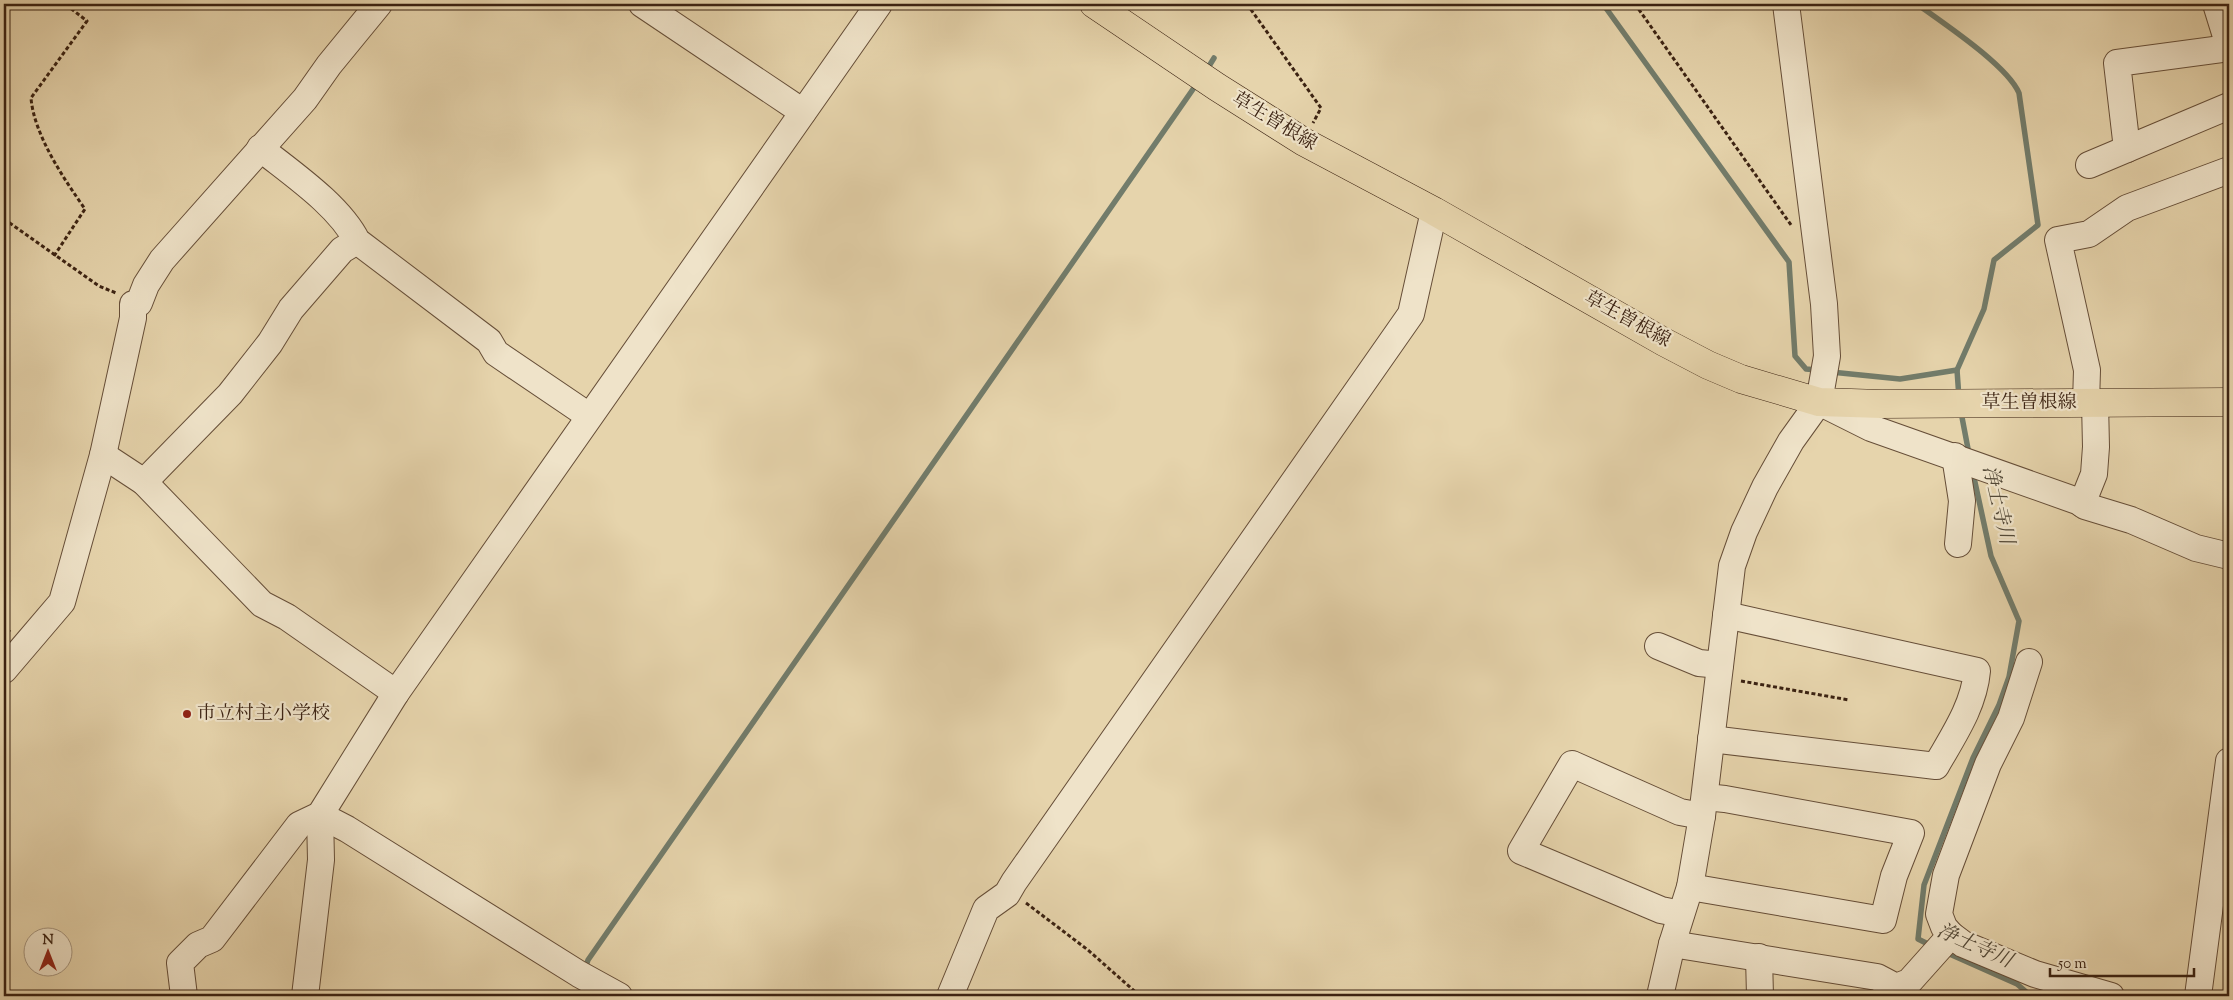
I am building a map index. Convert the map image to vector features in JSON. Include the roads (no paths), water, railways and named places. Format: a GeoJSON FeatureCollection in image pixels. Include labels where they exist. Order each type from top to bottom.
{"type":"FeatureCollection","features":[{"type":"Feature","properties":{"kind":"main road","name":"草生曽根線"},"geometry":{"type":"LineString","coordinates":[[1094,4],[1217,87],[1304,142],[1434,211],[1708,365],[1741,379],[1819,402],[1941,404],[2229,402]]}},
{"type":"Feature","properties":{"kind":"street"},"geometry":{"type":"LineString","coordinates":[[4,670],[62,602],[103,456],[133,318],[134,304],[139,303],[146,285],[162,260],[305,99],[329,65],[379,4]]}},
{"type":"Feature","properties":{"kind":"street"},"geometry":{"type":"LineString","coordinates":[[642,4],[802,112]]}},
{"type":"Feature","properties":{"kind":"street"},"geometry":{"type":"LineString","coordinates":[[184,996],[180,963],[198,945],[212,939],[299,826],[320,815],[396,693],[879,4]]}},
{"type":"Feature","properties":{"kind":"street"},"geometry":{"type":"LineString","coordinates":[[1660,996],[1672,944],[1690,886],[1704,807],[1710,739],[1732,566],[1744,532],[1765,487],[1792,441],[1819,402],[1827,356],[1824,304],[1786,4]]}},
{"type":"Feature","properties":{"kind":"street"},"geometry":{"type":"LineString","coordinates":[[2127,149],[2117,63],[2229,47],[2216,4]]}},
{"type":"Feature","properties":{"kind":"street"},"geometry":{"type":"LineString","coordinates":[[2089,165],[2229,106]]}},
{"type":"Feature","properties":{"kind":"street"},"geometry":{"type":"LineString","coordinates":[[260,148],[311,188],[351,230],[357,241],[489,341],[496,353],[589,416]]}},
{"type":"Feature","properties":{"kind":"street"},"geometry":{"type":"LineString","coordinates":[[2082,504],[2094,474],[2096,447],[2087,370],[2058,240],[2089,234],[2127,208],[2229,170]]}},
{"type":"Feature","properties":{"kind":"street"},"geometry":{"type":"LineString","coordinates":[[950,996],[986,908],[1007,894],[1411,314],[1434,211]]}},
{"type":"Feature","properties":{"kind":"street"},"geometry":{"type":"LineString","coordinates":[[144,482],[230,394],[270,343],[291,309],[342,250],[357,241]]}},
{"type":"Feature","properties":{"kind":"street"},"geometry":{"type":"LineString","coordinates":[[1819,402],[1871,428],[1957,457],[2082,504],[2132,520],[2196,548],[2229,556]]}},
{"type":"Feature","properties":{"kind":"street"},"geometry":{"type":"LineString","coordinates":[[103,456],[144,482],[262,604],[287,618],[396,693]]}},
{"type":"Feature","properties":{"kind":"street"},"geometry":{"type":"LineString","coordinates":[[1957,457],[1962,500],[1958,544]]}},
{"type":"Feature","properties":{"kind":"street"},"geometry":{"type":"LineString","coordinates":[[1710,739],[1936,766],[1964,717],[1976,688],[1977,671],[1726,615]]}},
{"type":"Feature","properties":{"kind":"street"},"geometry":{"type":"LineString","coordinates":[[1658,646],[1719,671]]}},
{"type":"Feature","properties":{"kind":"street"},"geometry":{"type":"LineString","coordinates":[[2029,662],[2011,718],[1988,764],[1946,875],[1939,914],[1950,936],[1964,944],[2035,974],[2111,996]]}},
{"type":"Feature","properties":{"kind":"street"},"geometry":{"type":"LineString","coordinates":[[2198,996],[2229,761]]}},
{"type":"Feature","properties":{"kind":"street"},"geometry":{"type":"LineString","coordinates":[[1681,914],[1661,910],[1521,851],[1572,764],[1680,812],[1704,807],[1725,799],[1911,832],[1894,876],[1883,920],[1690,886]]}},
{"type":"Feature","properties":{"kind":"street"},"geometry":{"type":"LineString","coordinates":[[320,815],[347,829],[591,989],[619,996]]}},
{"type":"Feature","properties":{"kind":"street"},"geometry":{"type":"LineString","coordinates":[[304,996],[321,860],[320,815]]}},
{"type":"Feature","properties":{"kind":"street"},"geometry":{"type":"LineString","coordinates":[[1672,944],[1877,977],[1896,992],[1909,982],[1950,936]]}},
{"type":"Feature","properties":{"kind":"street"},"geometry":{"type":"LineString","coordinates":[[1759,957],[1760,996]]}},
{"type":"Feature","properties":{"kind":"waterway"},"geometry":{"type":"LineString","coordinates":[[1603,4],[1789,262],[1795,356],[1806,369],[1817,370]]}},
{"type":"Feature","properties":{"kind":"waterway","name":"浄土寺川"},"geometry":{"type":"LineString","coordinates":[[1917,4],[1958,33],[2002,70],[2019,93],[2038,225],[1994,260],[1984,309],[1957,370],[1959,398]]}},
{"type":"Feature","properties":{"kind":"waterway"},"geometry":{"type":"LineString","coordinates":[[1206,71],[1214,58]]}},
{"type":"Feature","properties":{"kind":"waterway"},"geometry":{"type":"LineString","coordinates":[[585,969],[588,960],[1198,82]]}},
{"type":"Feature","properties":{"kind":"waterway"},"geometry":{"type":"LineString","coordinates":[[1831,372],[1900,379],[1957,370]]}},
{"type":"Feature","properties":{"kind":"waterway","name":"浄土寺川"},"geometry":{"type":"LineString","coordinates":[[1961,412],[1969,454]]}},
{"type":"Feature","properties":{"kind":"waterway","name":"浄土寺川"},"geometry":{"type":"LineString","coordinates":[[1932,946],[1918,939],[1924,885],[1973,758],[1999,705],[2009,677],[2019,621],[1991,556],[1973,473]]}},
{"type":"Feature","properties":{"kind":"waterway","name":"浄土寺川"},"geometry":{"type":"LineString","coordinates":[[1945,952],[2017,984],[2031,996]]}},
{"type":"Feature","properties":{"kind":"waterway"},"geometry":{"type":"LineString","coordinates":[[580,996],[583,983]]}},
{"type":"Feature","properties":{"kind":"place","name":"市立村主小学校"},"geometry":{"type":"Point","coordinates":[187,714]}}]}
